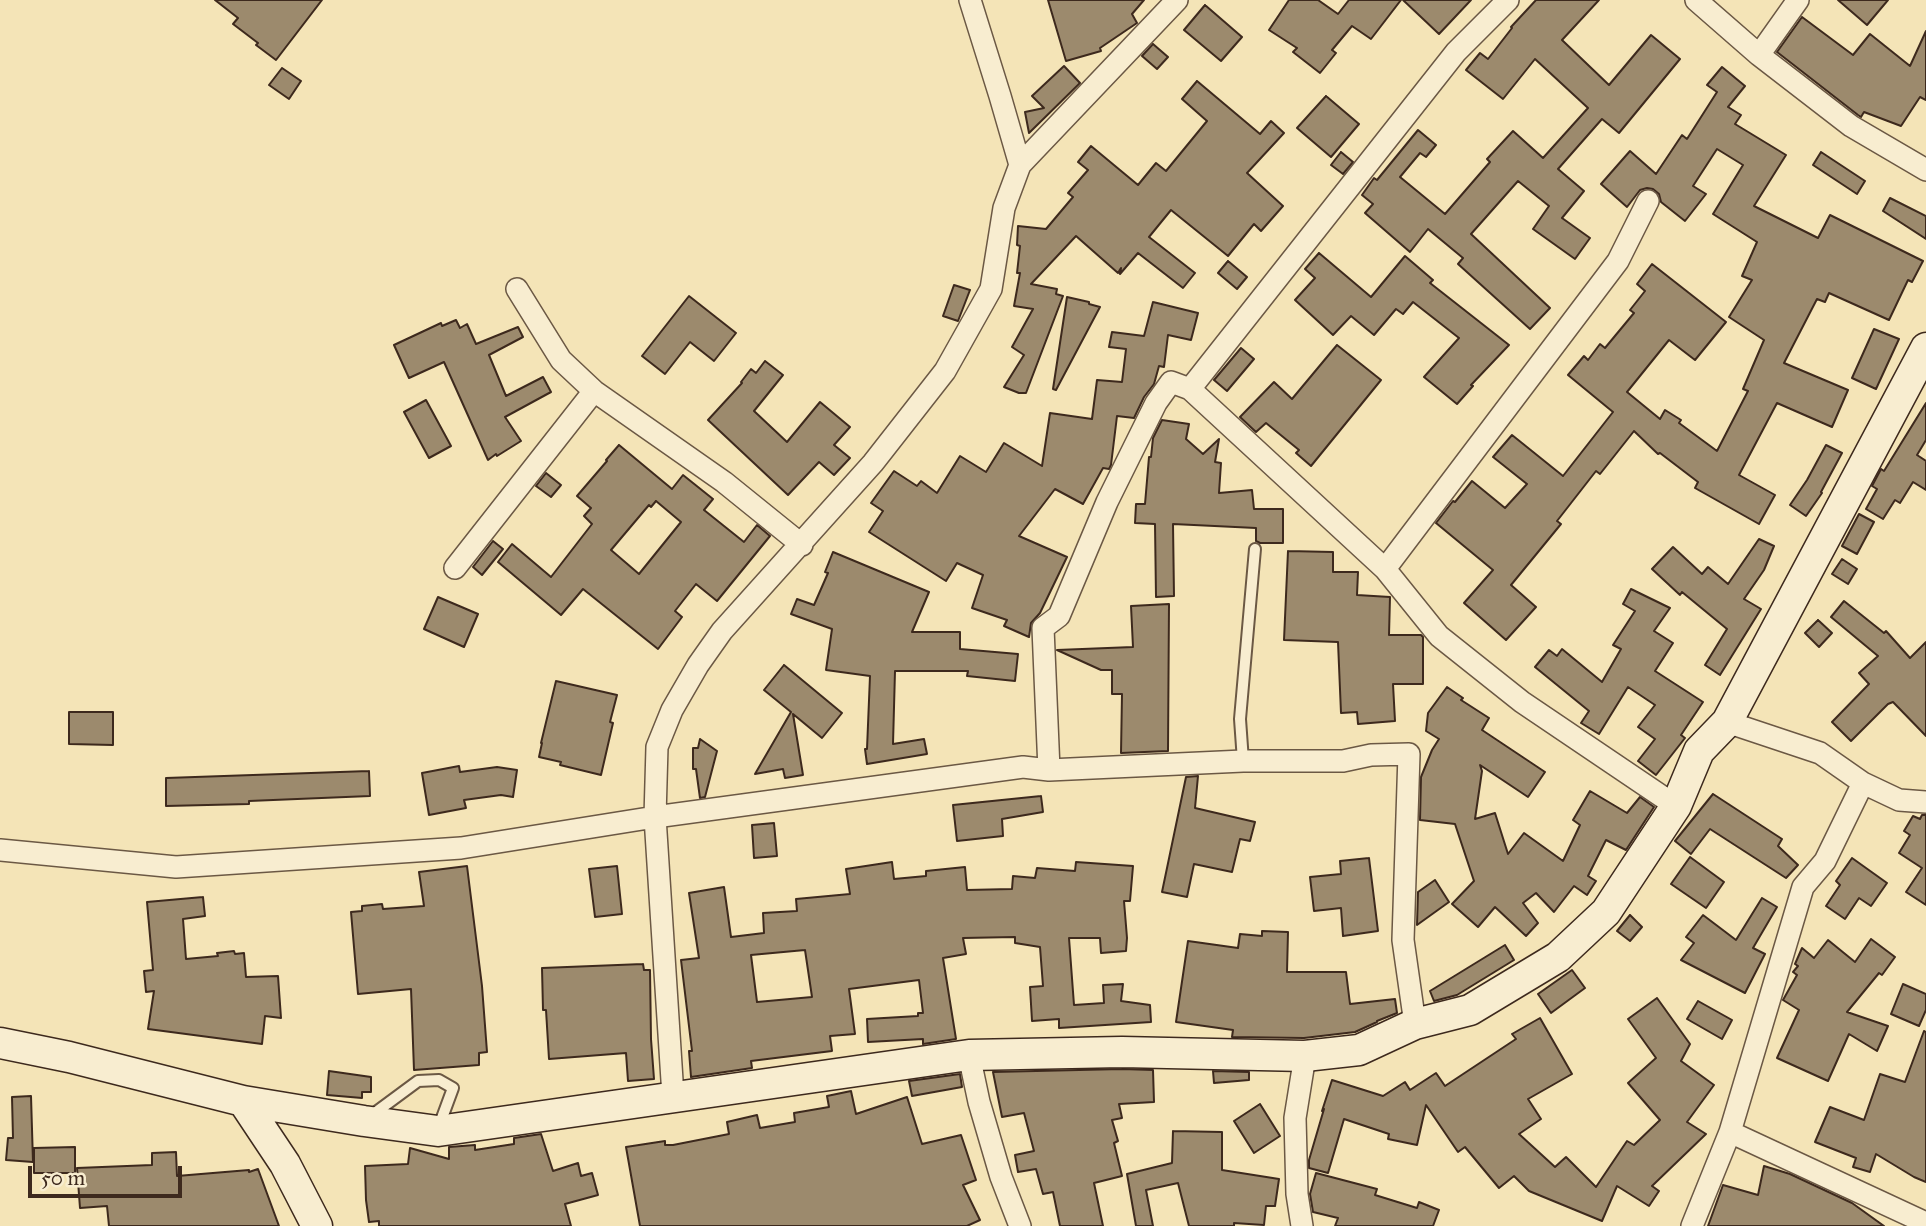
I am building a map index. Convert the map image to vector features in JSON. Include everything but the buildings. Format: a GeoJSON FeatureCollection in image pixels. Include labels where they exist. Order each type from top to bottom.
{"type":"FeatureCollection","features":[{"type":"Feature","properties":{"kind":"street"},"geometry":{"type":"LineString","coordinates":[[970,0],[1020,166]]}},
{"type":"Feature","properties":{"kind":"street"},"geometry":{"type":"LineString","coordinates":[[673,1096],[655,817],[657,747],[672,710],[722,631],[873,463],[945,372],[991,289],[1004,208],[1020,166],[1177,0]]}},
{"type":"Feature","properties":{"kind":"street"},"geometry":{"type":"LineString","coordinates":[[1190,389],[1456,52],[1508,0]]}},
{"type":"Feature","properties":{"kind":"street"},"geometry":{"type":"LineString","coordinates":[[1696,0],[1759,55],[1851,126],[1926,170]]}},
{"type":"Feature","properties":{"kind":"street"},"geometry":{"type":"LineString","coordinates":[[1759,55],[1798,0]]}},
{"type":"Feature","properties":{"kind":"street"},"geometry":{"type":"LineString","coordinates":[[1385,569],[1618,261],[1648,201]]}},
{"type":"Feature","properties":{"kind":"street"},"geometry":{"type":"LineString","coordinates":[[517,289],[561,360],[594,391],[724,482],[802,545]]}},
{"type":"Feature","properties":{"kind":"street"},"geometry":{"type":"LineString","coordinates":[[0,1043],[69,1057],[243,1101],[438,1131],[970,1055],[1122,1052],[1305,1056],[1359,1050],[1415,1024],[1469,1010],[1558,957],[1606,912],[1676,806],[1699,751],[1727,722],[1926,348]]}},
{"type":"Feature","properties":{"kind":"street"},"geometry":{"type":"LineString","coordinates":[[1049,770],[1043,628],[1059,616],[1107,502],[1156,403],[1171,382],[1190,389],[1385,569],[1439,636],[1522,702],[1676,806]]}},
{"type":"Feature","properties":{"kind":"street"},"geometry":{"type":"LineString","coordinates":[[454,568],[594,391]]}},
{"type":"Feature","properties":{"kind":"street"},"geometry":{"type":"LineString","coordinates":[[1727,722],[1820,754],[1863,783],[1899,800],[1926,802]]}},
{"type":"Feature","properties":{"kind":"street"},"geometry":{"type":"LineString","coordinates":[[0,850],[176,867],[461,848],[655,817],[1023,767],[1049,770],[1243,761],[1343,761],[1371,755],[1409,754],[1403,940],[1415,1024]]}},
{"type":"Feature","properties":{"kind":"street"},"geometry":{"type":"LineString","coordinates":[[1692,1226],[1730,1132],[1803,887],[1825,861],[1863,783]]}},
{"type":"Feature","properties":{"kind":"street"},"geometry":{"type":"LineString","coordinates":[[970,1055],[979,1102],[1020,1226]]}},
{"type":"Feature","properties":{"kind":"street"},"geometry":{"type":"LineString","coordinates":[[1302,1226],[1297,1194],[1295,1118],[1305,1056]]}},
{"type":"Feature","properties":{"kind":"street"},"geometry":{"type":"LineString","coordinates":[[243,1101],[280,1154],[317,1226]]}},
{"type":"Feature","properties":{"kind":"street"},"geometry":{"type":"LineString","coordinates":[[1730,1132],[1926,1223]]}},
{"type":"Feature","properties":{"kind":"lane"},"geometry":{"type":"LineString","coordinates":[[1243,761],[1240,719],[1255,549]]}},
{"type":"Feature","properties":{"kind":"lane"},"geometry":{"type":"LineString","coordinates":[[365,1121],[418,1082],[439,1080],[453,1088],[438,1131]]}}]}
